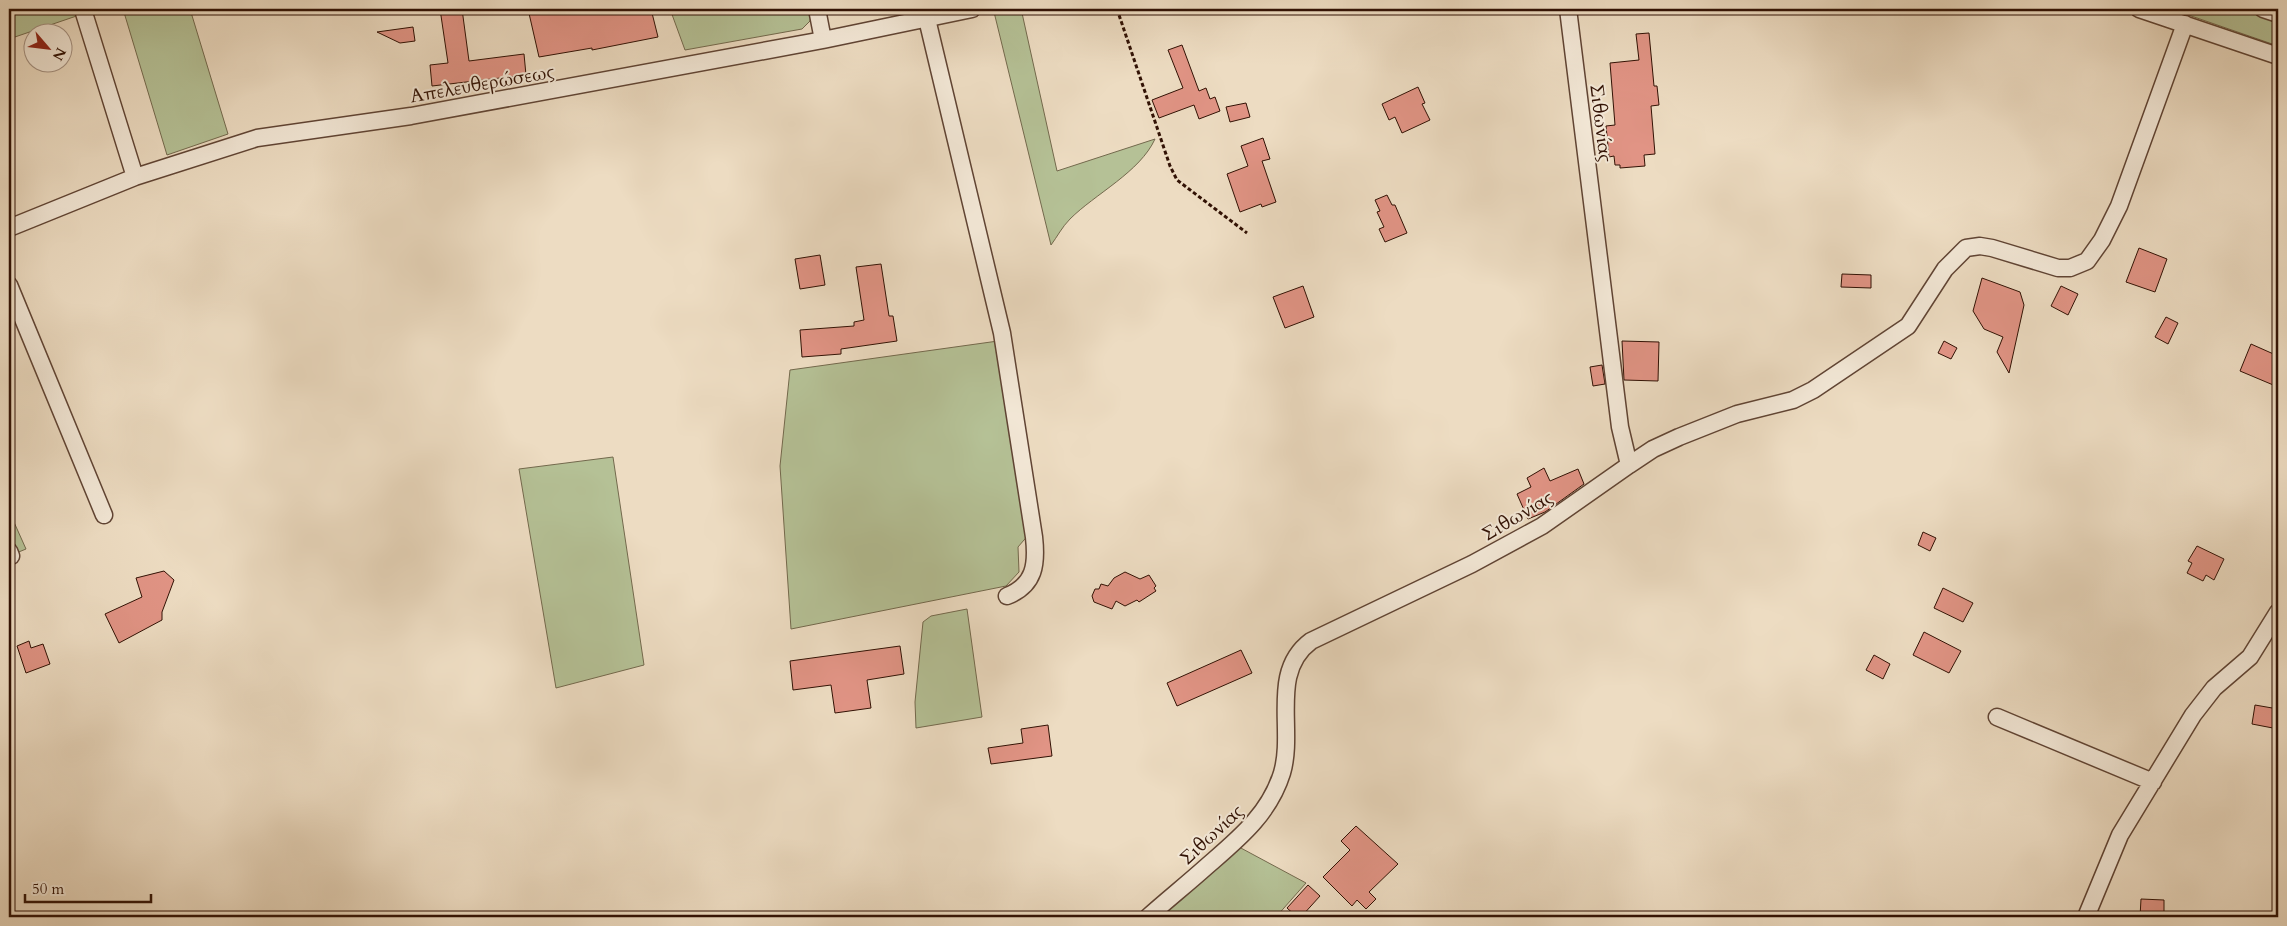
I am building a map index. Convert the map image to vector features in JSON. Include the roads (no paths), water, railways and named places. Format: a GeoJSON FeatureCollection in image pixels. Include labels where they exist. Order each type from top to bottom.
{"type":"FeatureCollection","features":[{"type":"Feature","properties":{"kind":"street"},"geometry":{"type":"LineString","coordinates":[[817,9],[823,40]]}},
{"type":"Feature","properties":{"kind":"street","name":"Απελευθερώσεως"},"geometry":{"type":"LineString","coordinates":[[9,228],[135,177],[257,138],[412,116],[823,40],[972,9]]}},
{"type":"Feature","properties":{"kind":"street","name":"Σιθωνίας"},"geometry":{"type":"LineString","coordinates":[[1148,917],[1241,837],[1260,816],[1270,799],[1282,772],[1285,755],[1287,676],[1291,662],[1300,649],[1311,641],[1472,564],[1542,526],[1629,465],[1620,427],[1568,9]]}},
{"type":"Feature","properties":{"kind":"street"},"geometry":{"type":"LineString","coordinates":[[2140,9],[2278,56]]}},
{"type":"Feature","properties":{"kind":"street"},"geometry":{"type":"LineString","coordinates":[[2263,9],[2278,14]]}},
{"type":"Feature","properties":{"kind":"street"},"geometry":{"type":"LineString","coordinates":[[84,13],[135,177]]}},
{"type":"Feature","properties":{"kind":"street"},"geometry":{"type":"LineString","coordinates":[[927,19],[1002,333],[1034,537],[1036,557],[1031,577],[1023,586],[1007,596]]}},
{"type":"Feature","properties":{"kind":"street"},"geometry":{"type":"LineString","coordinates":[[1629,465],[1653,449],[1678,437],[1737,414],[1793,400],[1813,390],[1908,326],[1945,269],[1966,248],[1980,246],[1992,248],[2058,268],[2070,268],[2087,261],[2102,240],[2119,206],[2185,24]]}},
{"type":"Feature","properties":{"kind":"street"},"geometry":{"type":"LineString","coordinates":[[9,285],[104,515]]}},
{"type":"Feature","properties":{"kind":"street"},"geometry":{"type":"LineString","coordinates":[[2086,917],[2120,834],[2199,705],[2214,688],[2250,657],[2278,612]]}},
{"type":"Feature","properties":{"kind":"street"},"geometry":{"type":"LineString","coordinates":[[1998,716],[2153,782]]}}]}
